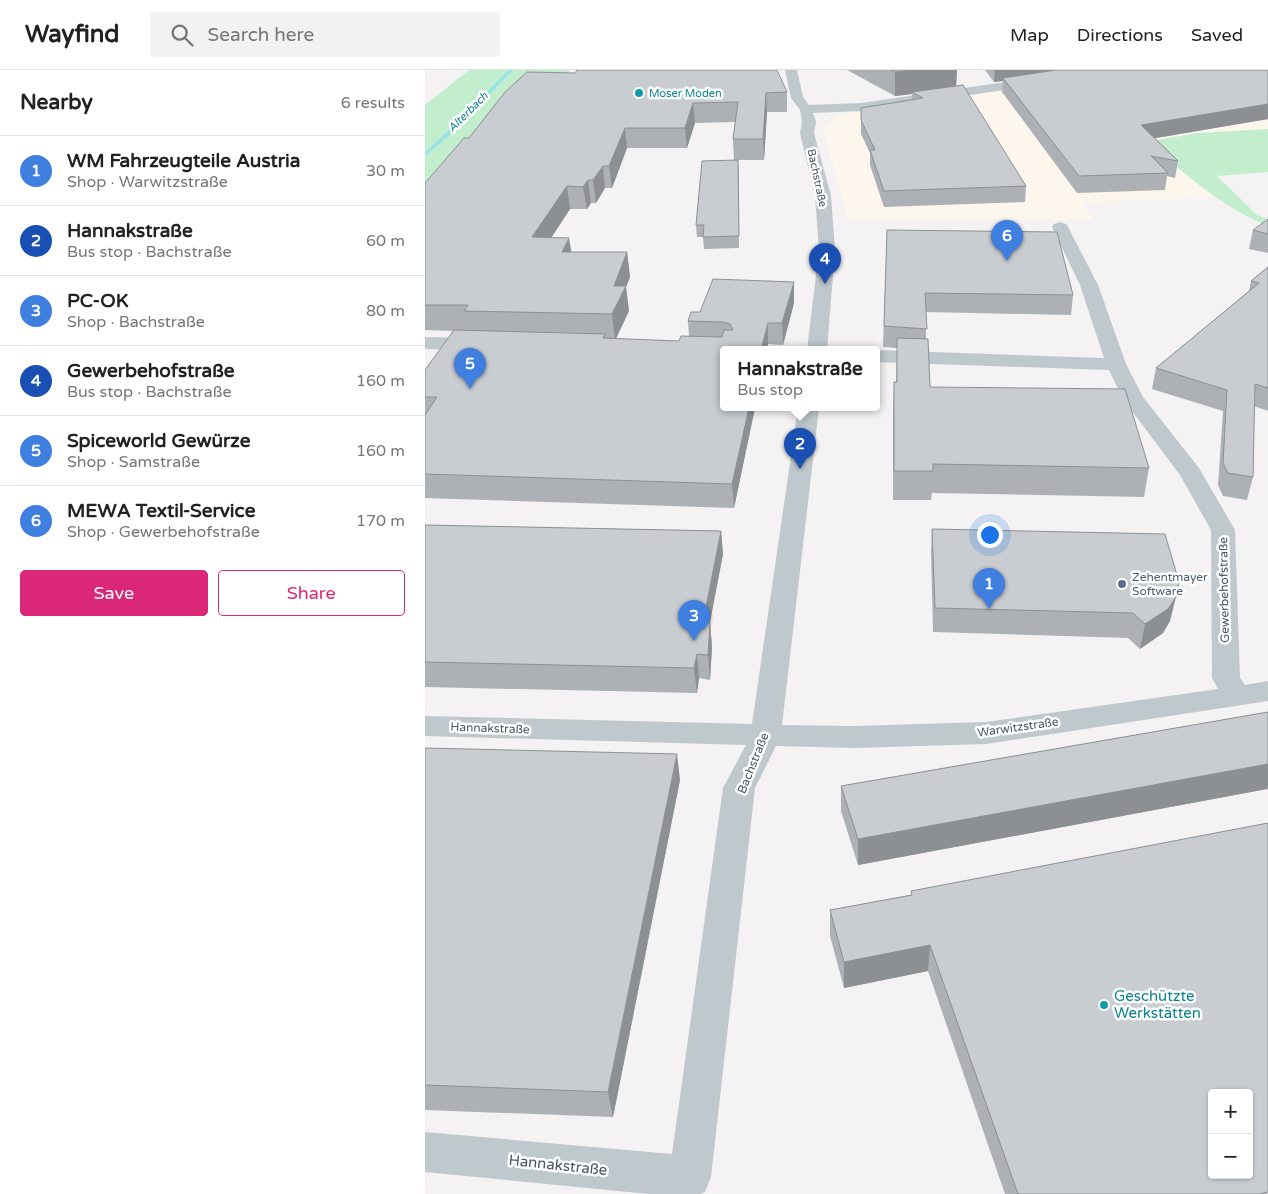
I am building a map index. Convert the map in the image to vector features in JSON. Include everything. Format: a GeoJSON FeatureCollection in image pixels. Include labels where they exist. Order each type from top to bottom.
{"type":"FeatureCollection","features":[{"type":"Feature","properties":{"kind":"street","name":"Bachstraße"},"geometry":{"type":"LineString","coordinates":[[791,70],[797,98],[806,109],[809,122],[807,133],[823,196],[827,250],[817,346]]}},
{"type":"Feature","properties":{"kind":"street"},"geometry":{"type":"LineString","coordinates":[[806,109],[861,107],[1113,70]]}},
{"type":"Feature","properties":{"kind":"street","name":"Gewerbehofstraße"},"geometry":{"type":"LineString","coordinates":[[1060,227],[1089,285],[1116,364],[1133,399],[1191,473],[1223,530],[1225,678],[1237,696]]}},
{"type":"Feature","properties":{"kind":"street"},"geometry":{"type":"LineString","coordinates":[[428,347],[500,345]]}},
{"type":"Feature","properties":{"kind":"street"},"geometry":{"type":"LineString","coordinates":[[880,356],[1116,364]]}},
{"type":"Feature","properties":{"kind":"street","name":"Bachstraße"},"geometry":{"type":"LineString","coordinates":[[691,1177],[739,788],[766,735],[809,411]]}},
{"type":"Feature","properties":{"kind":"street","name":"Warwitzstraße"},"geometry":{"type":"LineString","coordinates":[[766,735],[854,737],[986,733],[1268,691]]}},
{"type":"Feature","properties":{"kind":"street","name":"Hannakstraße"},"geometry":{"type":"LineString","coordinates":[[425,726],[766,735]]}},
{"type":"Feature","properties":{"kind":"street","name":"Hannakstraße"},"geometry":{"type":"LineString","coordinates":[[425,1152],[691,1177]]}},
{"type":"Feature","properties":{"kind":"shaded area"},"geometry":{"type":"Polygon","coordinates":[[[1135,71],[1268,113],[1268,129],[1257,131],[1173,164],[1214,198],[1082,202],[1094,220],[849,220],[823,129],[834,118],[849,113],[1135,71]]]}},
{"type":"Feature","properties":{"kind":"green space"},"geometry":{"type":"Polygon","coordinates":[[[469,70],[570,70],[566,78],[488,122],[425,183],[425,105],[469,70]]]}},
{"type":"Feature","properties":{"kind":"green space"},"geometry":{"type":"Polygon","coordinates":[[[1268,129],[1268,172],[1217,176],[1257,215],[1268,219],[1268,226],[1250,218],[1219,199],[1146,142],[1197,133],[1268,129]]]}},
{"type":"Feature","properties":{"kind":"building"},"geometry":{"type":"Polygon","coordinates":[[[577,70],[777,70],[787,92],[766,93],[763,139],[733,139],[738,102],[693,103],[685,128],[625,128],[609,166],[603,166],[593,180],[588,180],[583,187],[567,186],[532,237],[569,238],[562,252],[627,252],[614,286],[626,286],[612,314],[464,311],[468,305],[425,305],[425,183],[464,138],[469,138],[505,92],[527,72],[575,73],[577,70]]]}},
{"type":"Feature","properties":{"kind":"building"},"geometry":{"type":"Polygon","coordinates":[[[891,70],[912,70],[895,72],[891,70]]]}},
{"type":"Feature","properties":{"kind":"building"},"geometry":{"type":"Polygon","coordinates":[[[1056,70],[1268,70],[1268,104],[1141,125],[1178,161],[1151,156],[1168,173],[1079,176],[1003,78],[1056,70]]]}},
{"type":"Feature","properties":{"kind":"building"},"geometry":{"type":"Polygon","coordinates":[[[963,85],[1026,186],[884,191],[870,150],[875,150],[861,120],[861,108],[923,98],[912,92],[963,85]]]}},
{"type":"Feature","properties":{"kind":"building"},"geometry":{"type":"Polygon","coordinates":[[[738,160],[739,236],[703,237],[704,225],[696,225],[702,161],[738,160]]]}},
{"type":"Feature","properties":{"kind":"building"},"geometry":{"type":"Polygon","coordinates":[[[1268,219],[1268,234],[1253,230],[1268,219]]]}},
{"type":"Feature","properties":{"kind":"building"},"geometry":{"type":"Polygon","coordinates":[[[887,230],[1057,232],[1073,295],[925,293],[927,329],[884,326],[887,230]]]}},
{"type":"Feature","properties":{"kind":"building"},"geometry":{"type":"Polygon","coordinates":[[[1268,267],[1268,388],[1255,384],[1253,477],[1228,473],[1223,463],[1227,390],[1156,368],[1259,283],[1251,281],[1268,267]]]}},
{"type":"Feature","properties":{"kind":"building"},"geometry":{"type":"Polygon","coordinates":[[[713,279],[794,282],[782,323],[768,323],[762,346],[720,346],[720,411],[748,411],[732,484],[425,474],[425,415],[437,397],[425,397],[425,370],[454,330],[605,334],[603,338],[679,341],[681,336],[722,337],[724,330],[733,330],[730,324],[723,322],[688,321],[691,312],[700,312],[713,279]]]}},
{"type":"Feature","properties":{"kind":"building"},"geometry":{"type":"Polygon","coordinates":[[[897,338],[928,339],[930,387],[1125,389],[1149,468],[933,464],[933,471],[894,471],[894,382],[897,382],[897,338]]]}},
{"type":"Feature","properties":{"kind":"building"},"geometry":{"type":"Polygon","coordinates":[[[425,525],[721,531],[703,622],[710,623],[708,655],[697,654],[694,668],[425,662],[425,525]]]}},
{"type":"Feature","properties":{"kind":"building"},"geometry":{"type":"Polygon","coordinates":[[[932,529],[1165,534],[1179,582],[1176,597],[1168,609],[1145,624],[1133,613],[935,608],[932,529]]]}},
{"type":"Feature","properties":{"kind":"building"},"geometry":{"type":"Polygon","coordinates":[[[1268,712],[1268,764],[858,839],[841,786],[1268,712]]]}},
{"type":"Feature","properties":{"kind":"building"},"geometry":{"type":"Polygon","coordinates":[[[425,748],[677,754],[608,1092],[425,1085],[425,748]]]}},
{"type":"Feature","properties":{"kind":"building","name":"Geschützte Werkstätten"},"geometry":{"type":"Polygon","coordinates":[[[1268,823],[1268,1192],[1260,1194],[1018,1194],[930,945],[844,962],[830,910],[912,895],[911,891],[1268,823]]]}},
{"type":"Feature","properties":{"kind":"waterway","name":"Alterbach"},"geometry":{"type":"LineString","coordinates":[[425,155],[511,70]]}},
{"type":"Feature","properties":{"kind":"place","name":"Moser Moden"},"geometry":{"type":"Point","coordinates":[639,93]}},
{"type":"Feature","properties":{"kind":"place","name":"MEWA Textil-Service"},"geometry":{"type":"Point","coordinates":[1007,261]}},
{"type":"Feature","properties":{"kind":"place","name":"Gewerbehofstraße"},"geometry":{"type":"Point","coordinates":[825,284]}},
{"type":"Feature","properties":{"kind":"place","name":"Spiceworld Gewürze"},"geometry":{"type":"Point","coordinates":[470,389]}},
{"type":"Feature","properties":{"kind":"place","name":"Hannakstraße"},"geometry":{"type":"Point","coordinates":[800,469]}},
{"type":"Feature","properties":{"kind":"place","name":"Zehentmayer Software"},"geometry":{"type":"Point","coordinates":[1122,584]}},
{"type":"Feature","properties":{"kind":"place","name":"WM Fahrzeugteile Austria"},"geometry":{"type":"Point","coordinates":[989,609]}},
{"type":"Feature","properties":{"kind":"place","name":"PC-OK"},"geometry":{"type":"Point","coordinates":[694,641]}},
{"type":"Feature","properties":{"kind":"place","name":"Geschützte Werkstätten"},"geometry":{"type":"Point","coordinates":[1104,1005]}}]}
